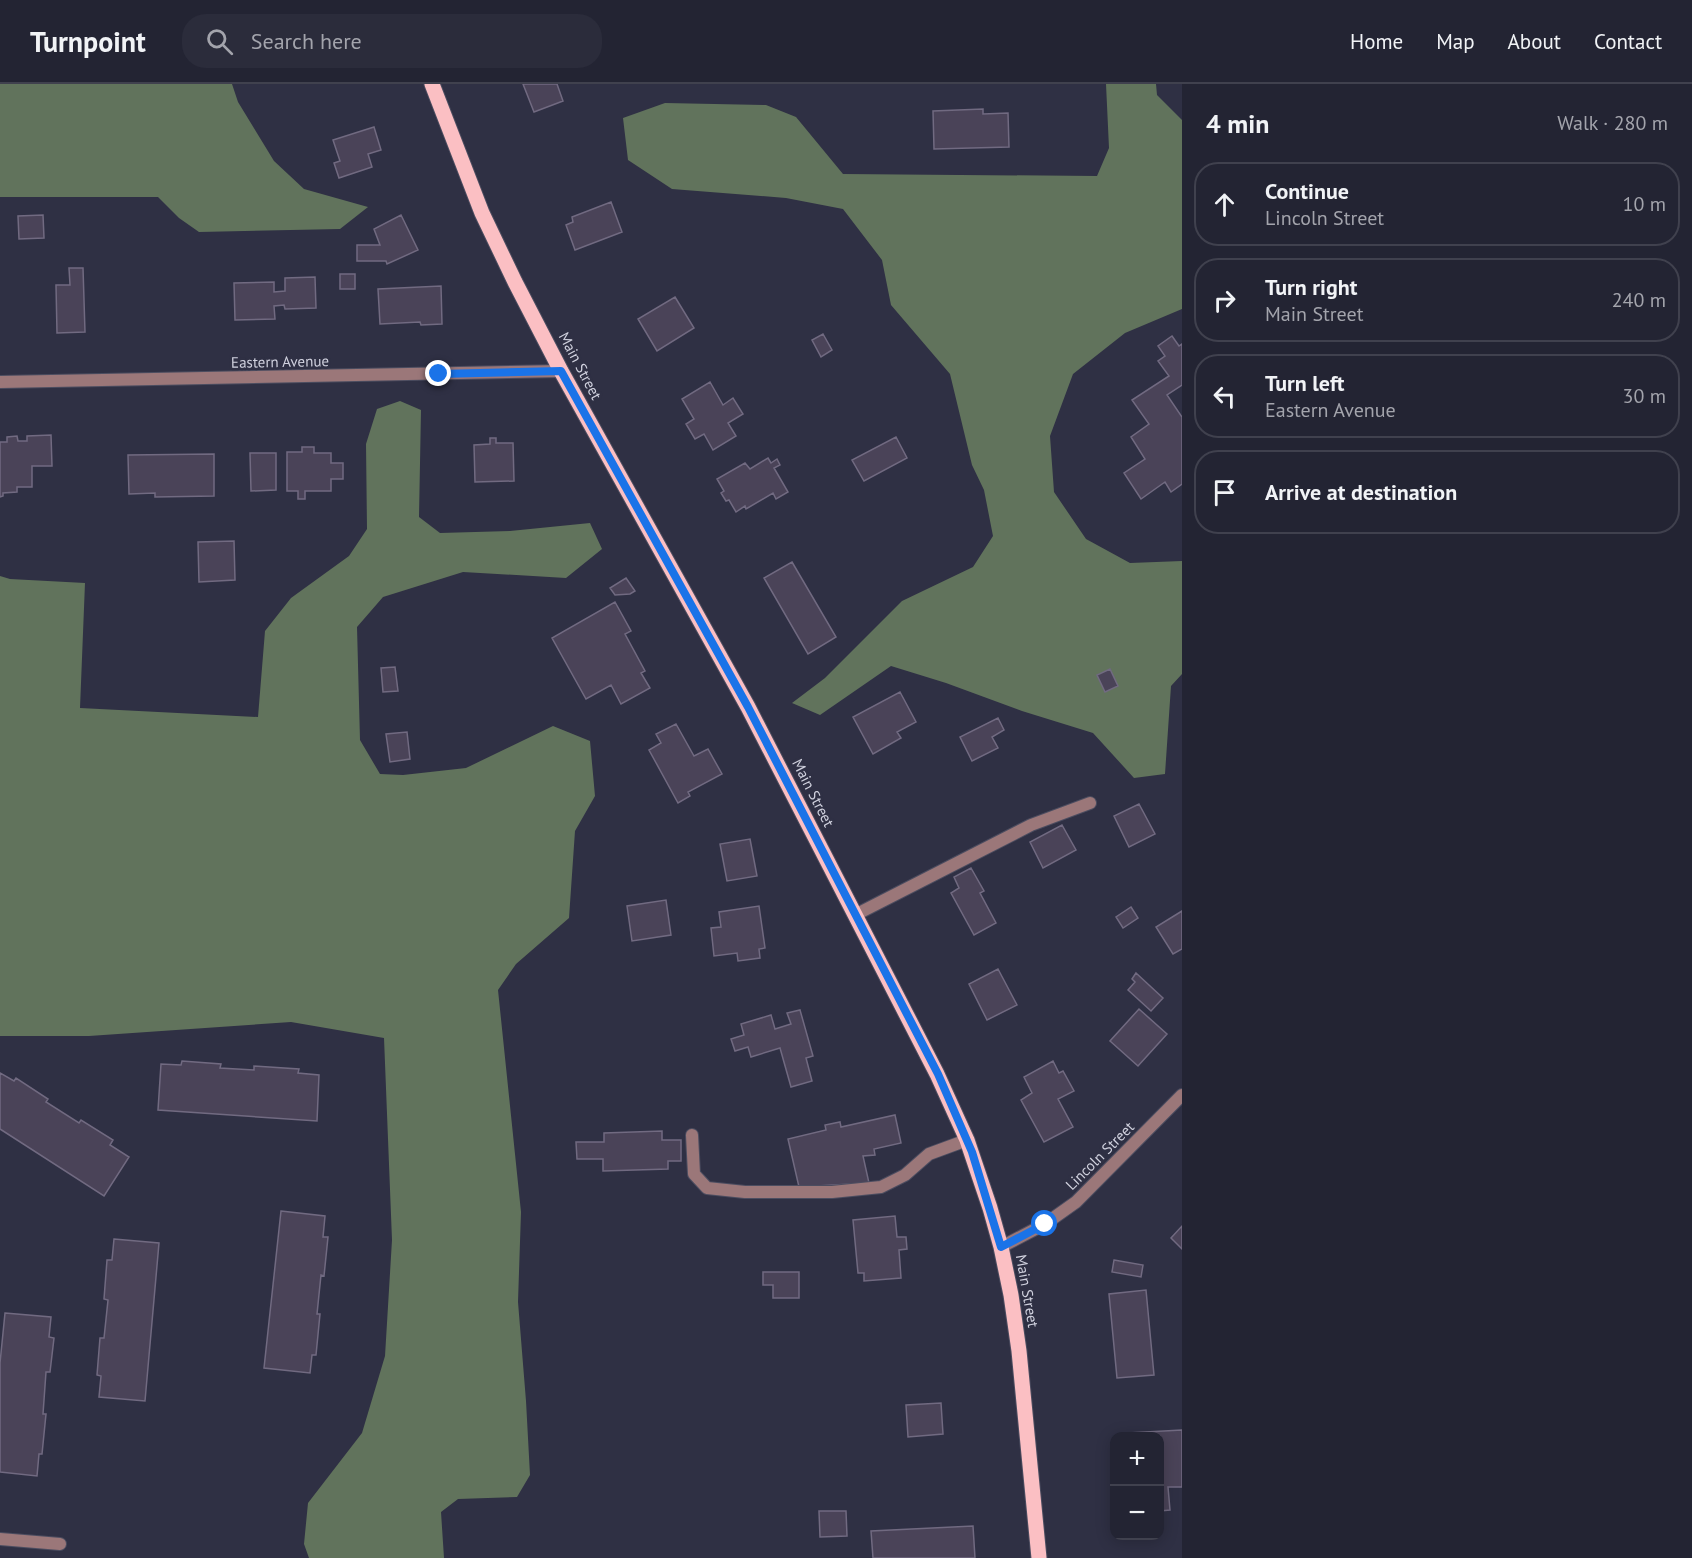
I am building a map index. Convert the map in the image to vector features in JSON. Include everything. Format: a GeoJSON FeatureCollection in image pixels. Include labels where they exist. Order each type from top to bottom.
{"type":"FeatureCollection","features":[{"type":"Feature","properties":{"kind":"main road","name":"Main Street"},"geometry":{"type":"LineString","coordinates":[[432,84],[482,213],[515,282],[561,371],[748,707],[938,1074],[967,1140],[985,1190],[1001,1247],[1011,1295],[1039,1558]]}},
{"type":"Feature","properties":{"kind":"street","name":"Eastern Avenue"},"geometry":{"type":"LineString","coordinates":[[0,382],[561,371]]}},
{"type":"Feature","properties":{"kind":"street"},"geometry":{"type":"LineString","coordinates":[[855,915],[1031,825],[1090,803]]}},
{"type":"Feature","properties":{"kind":"street","name":"Lincoln Street"},"geometry":{"type":"LineString","coordinates":[[1001,1247],[1045,1224],[1077,1202],[1182,1095]]}},
{"type":"Feature","properties":{"kind":"street"},"geometry":{"type":"LineString","coordinates":[[692,1135],[694,1174],[707,1188],[745,1191],[832,1192],[881,1187],[904,1175],[929,1154],[967,1140]]}},
{"type":"Feature","properties":{"kind":"street"},"geometry":{"type":"LineString","coordinates":[[0,1539],[60,1544]]}},
{"type":"Feature","properties":{"kind":"green space"},"geometry":{"type":"Polygon","coordinates":[[[0,84],[232,84],[238,102],[274,161],[304,189],[368,207],[340,229],[199,232],[179,218],[158,197],[0,197],[0,84]]]}},
{"type":"Feature","properties":{"kind":"green space"},"geometry":{"type":"Polygon","coordinates":[[[1106,84],[1156,84],[1157,95],[1182,120],[1182,309],[1125,333],[1073,374],[1050,436],[1054,492],[1086,539],[1130,563],[1182,561],[1182,674],[1171,686],[1165,774],[1134,778],[1093,733],[891,666],[820,715],[792,703],[825,678],[902,601],[973,567],[993,536],[984,490],[972,465],[950,374],[891,305],[882,260],[843,209],[786,198],[672,189],[628,160],[623,118],[665,103],[766,105],[796,117],[843,174],[1097,176],[1109,148],[1106,84]]]}},
{"type":"Feature","properties":{"kind":"green space"},"geometry":{"type":"Polygon","coordinates":[[[400,401],[421,410],[419,517],[440,533],[510,531],[590,523],[602,549],[566,578],[463,572],[383,597],[357,627],[360,740],[380,774],[403,775],[466,768],[553,726],[590,741],[595,796],[575,831],[569,918],[516,964],[498,990],[521,1212],[518,1302],[530,1475],[517,1497],[458,1499],[441,1512],[444,1558],[309,1558],[304,1544],[308,1503],[362,1433],[385,1356],[392,1240],[384,1038],[291,1022],[89,1036],[0,1036],[0,576],[10,579],[85,583],[80,708],[258,717],[265,631],[291,598],[349,556],[367,529],[366,444],[377,409],[400,401]]]}},
{"type":"Feature","properties":{"kind":"building"},"geometry":{"type":"Polygon","coordinates":[[[523,84],[557,84],[563,101],[534,112],[523,84]]]}},
{"type":"Feature","properties":{"kind":"building"},"geometry":{"type":"Polygon","coordinates":[[[983,109],[983,114],[1008,113],[1009,147],[934,149],[933,111],[983,109]]]}},
{"type":"Feature","properties":{"kind":"building"},"geometry":{"type":"Polygon","coordinates":[[[374,127],[381,150],[368,154],[372,167],[339,178],[334,163],[340,161],[333,140],[374,127]]]}},
{"type":"Feature","properties":{"kind":"building"},"geometry":{"type":"Polygon","coordinates":[[[611,202],[622,232],[575,250],[566,225],[573,222],[572,217],[611,202]]]}},
{"type":"Feature","properties":{"kind":"building"},"geometry":{"type":"Polygon","coordinates":[[[43,215],[44,238],[19,239],[18,216],[43,215]]]}},
{"type":"Feature","properties":{"kind":"building"},"geometry":{"type":"Polygon","coordinates":[[[401,215],[418,250],[387,264],[386,261],[357,261],[357,245],[380,245],[374,229],[401,215]]]}},
{"type":"Feature","properties":{"kind":"building"},"geometry":{"type":"Polygon","coordinates":[[[69,268],[83,268],[85,332],[57,333],[56,285],[70,285],[69,268]]]}},
{"type":"Feature","properties":{"kind":"building"},"geometry":{"type":"Polygon","coordinates":[[[340,274],[355,274],[355,289],[340,289],[340,274]]]}},
{"type":"Feature","properties":{"kind":"building"},"geometry":{"type":"Polygon","coordinates":[[[315,277],[316,308],[285,309],[284,305],[274,306],[275,319],[235,320],[234,283],[274,282],[274,292],[285,291],[285,278],[315,277]]]}},
{"type":"Feature","properties":{"kind":"building"},"geometry":{"type":"Polygon","coordinates":[[[441,286],[442,324],[421,325],[420,322],[380,324],[378,289],[441,286]]]}},
{"type":"Feature","properties":{"kind":"building"},"geometry":{"type":"Polygon","coordinates":[[[675,297],[694,328],[657,351],[638,319],[675,297]]]}},
{"type":"Feature","properties":{"kind":"building"},"geometry":{"type":"Polygon","coordinates":[[[823,334],[832,350],[821,357],[812,340],[823,334]]]}},
{"type":"Feature","properties":{"kind":"building"},"geometry":{"type":"Polygon","coordinates":[[[1172,336],[1179,346],[1182,344],[1182,385],[1167,395],[1182,417],[1182,484],[1171,492],[1165,482],[1141,499],[1124,473],[1145,459],[1131,437],[1149,424],[1132,400],[1169,376],[1158,361],[1165,356],[1158,346],[1172,336]]]}},
{"type":"Feature","properties":{"kind":"building"},"geometry":{"type":"Polygon","coordinates":[[[710,382],[723,405],[733,398],[743,414],[728,423],[736,436],[713,450],[704,434],[695,439],[686,424],[694,419],[682,399],[710,382]]]}},
{"type":"Feature","properties":{"kind":"building"},"geometry":{"type":"Polygon","coordinates":[[[51,435],[52,466],[32,466],[32,487],[17,487],[17,492],[3,493],[0,497],[0,442],[7,442],[7,437],[17,436],[18,441],[27,441],[27,436],[51,435]]]}},
{"type":"Feature","properties":{"kind":"building"},"geometry":{"type":"Polygon","coordinates":[[[896,437],[907,458],[864,481],[852,460],[896,437]]]}},
{"type":"Feature","properties":{"kind":"building"},"geometry":{"type":"Polygon","coordinates":[[[490,438],[496,438],[496,443],[513,443],[514,481],[475,482],[474,445],[490,444],[490,438]]]}},
{"type":"Feature","properties":{"kind":"building"},"geometry":{"type":"Polygon","coordinates":[[[302,447],[314,447],[314,453],[331,453],[331,463],[343,463],[343,479],[331,479],[331,491],[305,491],[305,499],[298,499],[298,491],[287,491],[287,452],[302,452],[302,447]]]}},
{"type":"Feature","properties":{"kind":"building"},"geometry":{"type":"Polygon","coordinates":[[[250,453],[276,453],[276,490],[251,491],[250,453]]]}},
{"type":"Feature","properties":{"kind":"building"},"geometry":{"type":"Polygon","coordinates":[[[214,454],[214,496],[155,497],[155,493],[129,494],[128,455],[214,454]]]}},
{"type":"Feature","properties":{"kind":"building"},"geometry":{"type":"Polygon","coordinates":[[[768,458],[771,463],[777,459],[780,465],[774,468],[788,492],[776,499],[773,493],[746,509],[745,506],[736,512],[729,500],[726,501],[721,493],[724,491],[717,479],[745,463],[750,469],[768,458]]]}},
{"type":"Feature","properties":{"kind":"building"},"geometry":{"type":"Polygon","coordinates":[[[234,541],[235,580],[199,582],[198,542],[234,541]]]}},
{"type":"Feature","properties":{"kind":"building"},"geometry":{"type":"Polygon","coordinates":[[[792,562],[836,637],[808,654],[764,578],[792,562]]]}},
{"type":"Feature","properties":{"kind":"building"},"geometry":{"type":"Polygon","coordinates":[[[626,578],[635,591],[630,594],[615,595],[610,588],[626,578]]]}},
{"type":"Feature","properties":{"kind":"building"},"geometry":{"type":"Polygon","coordinates":[[[615,602],[631,631],[625,634],[645,671],[641,673],[650,688],[621,704],[611,685],[586,699],[552,638],[615,602]]]}},
{"type":"Feature","properties":{"kind":"building"},"geometry":{"type":"Polygon","coordinates":[[[395,667],[398,691],[383,692],[381,668],[395,667]]]}},
{"type":"Feature","properties":{"kind":"building"},"geometry":{"type":"Polygon","coordinates":[[[1110,669],[1118,686],[1105,692],[1097,675],[1110,669]]]}},
{"type":"Feature","properties":{"kind":"building"},"geometry":{"type":"Polygon","coordinates":[[[900,692],[916,722],[897,732],[901,738],[873,754],[853,717],[900,692]]]}},
{"type":"Feature","properties":{"kind":"building"},"geometry":{"type":"Polygon","coordinates":[[[998,718],[1004,730],[992,737],[998,748],[972,761],[960,737],[998,718]]]}},
{"type":"Feature","properties":{"kind":"building"},"geometry":{"type":"Polygon","coordinates":[[[676,724],[694,756],[708,749],[722,774],[688,792],[690,796],[678,803],[649,750],[661,743],[656,734],[676,724]]]}},
{"type":"Feature","properties":{"kind":"building"},"geometry":{"type":"Polygon","coordinates":[[[407,732],[410,759],[390,762],[386,734],[407,732]]]}},
{"type":"Feature","properties":{"kind":"building"},"geometry":{"type":"Polygon","coordinates":[[[1139,804],[1155,834],[1129,847],[1114,816],[1139,804]]]}},
{"type":"Feature","properties":{"kind":"building"},"geometry":{"type":"Polygon","coordinates":[[[1062,825],[1076,850],[1043,868],[1030,842],[1062,825]]]}},
{"type":"Feature","properties":{"kind":"building"},"geometry":{"type":"Polygon","coordinates":[[[750,839],[757,876],[727,881],[720,844],[750,839]]]}},
{"type":"Feature","properties":{"kind":"building"},"geometry":{"type":"Polygon","coordinates":[[[971,868],[984,891],[980,893],[996,923],[974,935],[951,893],[959,888],[954,877],[971,868]]]}},
{"type":"Feature","properties":{"kind":"building"},"geometry":{"type":"Polygon","coordinates":[[[666,900],[671,935],[632,941],[627,906],[666,900]]]}},
{"type":"Feature","properties":{"kind":"building"},"geometry":{"type":"Polygon","coordinates":[[[759,906],[765,948],[759,949],[760,958],[738,961],[737,953],[714,956],[711,928],[721,927],[719,912],[759,906]]]}},
{"type":"Feature","properties":{"kind":"building"},"geometry":{"type":"Polygon","coordinates":[[[1131,907],[1138,918],[1123,928],[1116,917],[1131,907]]]}},
{"type":"Feature","properties":{"kind":"building"},"geometry":{"type":"Polygon","coordinates":[[[1182,911],[1182,949],[1173,954],[1156,927],[1182,911]]]}},
{"type":"Feature","properties":{"kind":"building"},"geometry":{"type":"Polygon","coordinates":[[[998,969],[1017,1005],[987,1020],[969,984],[998,969]]]}},
{"type":"Feature","properties":{"kind":"building"},"geometry":{"type":"Polygon","coordinates":[[[1136,973],[1163,998],[1151,1011],[1128,990],[1135,982],[1132,979],[1136,973]]]}},
{"type":"Feature","properties":{"kind":"building"},"geometry":{"type":"Polygon","coordinates":[[[1139,1009],[1167,1034],[1138,1066],[1110,1041],[1139,1009]]]}},
{"type":"Feature","properties":{"kind":"building"},"geometry":{"type":"Polygon","coordinates":[[[800,1010],[813,1056],[806,1058],[812,1081],[791,1087],[780,1048],[751,1057],[748,1047],[735,1051],[731,1039],[744,1035],[741,1024],[771,1015],[775,1029],[791,1024],[787,1013],[800,1010]]]}},
{"type":"Feature","properties":{"kind":"building"},"geometry":{"type":"Polygon","coordinates":[[[182,1061],[221,1064],[220,1068],[254,1070],[254,1066],[299,1069],[298,1073],[319,1075],[317,1121],[158,1110],[161,1064],[181,1065],[182,1061]]]}},
{"type":"Feature","properties":{"kind":"building"},"geometry":{"type":"Polygon","coordinates":[[[1053,1061],[1059,1073],[1063,1071],[1074,1091],[1058,1099],[1073,1127],[1044,1142],[1021,1100],[1032,1093],[1024,1077],[1053,1061]]]}},
{"type":"Feature","properties":{"kind":"building"},"geometry":{"type":"Polygon","coordinates":[[[0,1073],[14,1081],[16,1078],[48,1099],[46,1102],[79,1123],[81,1120],[113,1140],[110,1145],[129,1157],[104,1196],[0,1129],[0,1073]]]}},
{"type":"Feature","properties":{"kind":"building"},"geometry":{"type":"Polygon","coordinates":[[[895,1115],[901,1143],[874,1149],[875,1155],[863,1156],[869,1183],[799,1187],[788,1139],[826,1130],[825,1125],[840,1122],[841,1127],[895,1115]]]}},
{"type":"Feature","properties":{"kind":"building"},"geometry":{"type":"Polygon","coordinates":[[[662,1131],[662,1140],[681,1140],[681,1161],[668,1161],[668,1169],[603,1171],[603,1159],[577,1159],[576,1142],[604,1142],[604,1133],[662,1131]]]}},
{"type":"Feature","properties":{"kind":"building"},"geometry":{"type":"Polygon","coordinates":[[[281,1211],[325,1216],[323,1237],[328,1237],[317,1314],[320,1314],[316,1355],[312,1355],[310,1373],[264,1368],[281,1211]]]}},
{"type":"Feature","properties":{"kind":"building"},"geometry":{"type":"Polygon","coordinates":[[[895,1216],[897,1237],[906,1237],[907,1249],[899,1250],[901,1278],[864,1281],[864,1273],[858,1273],[853,1220],[895,1216]]]}},
{"type":"Feature","properties":{"kind":"building"},"geometry":{"type":"Polygon","coordinates":[[[1182,1226],[1182,1249],[1171,1238],[1182,1226]]]}},
{"type":"Feature","properties":{"kind":"building"},"geometry":{"type":"Polygon","coordinates":[[[114,1239],[159,1243],[145,1401],[99,1397],[101,1376],[97,1375],[100,1338],[104,1338],[108,1300],[104,1299],[107,1260],[112,1260],[114,1239]]]}},
{"type":"Feature","properties":{"kind":"building"},"geometry":{"type":"Polygon","coordinates":[[[1114,1260],[1143,1265],[1141,1277],[1112,1272],[1114,1260]]]}},
{"type":"Feature","properties":{"kind":"building"},"geometry":{"type":"Polygon","coordinates":[[[763,1272],[799,1272],[799,1298],[773,1298],[773,1285],[763,1285],[763,1272]]]}},
{"type":"Feature","properties":{"kind":"building"},"geometry":{"type":"Polygon","coordinates":[[[1146,1290],[1154,1375],[1117,1378],[1109,1294],[1146,1290]]]}},
{"type":"Feature","properties":{"kind":"building"},"geometry":{"type":"Polygon","coordinates":[[[5,1313],[51,1317],[49,1337],[54,1338],[50,1372],[46,1372],[43,1414],[46,1414],[37,1476],[0,1472],[0,1363],[5,1313]]]}},
{"type":"Feature","properties":{"kind":"building"},"geometry":{"type":"Polygon","coordinates":[[[941,1403],[943,1434],[908,1437],[906,1405],[941,1403]]]}},
{"type":"Feature","properties":{"kind":"building"},"geometry":{"type":"Polygon","coordinates":[[[1182,1430],[1182,1487],[1168,1487],[1170,1510],[1164,1511],[1164,1432],[1146,1432],[1182,1430]]]}},
{"type":"Feature","properties":{"kind":"building"},"geometry":{"type":"Polygon","coordinates":[[[819,1511],[846,1511],[847,1536],[820,1537],[819,1511]]]}},
{"type":"Feature","properties":{"kind":"building"},"geometry":{"type":"Polygon","coordinates":[[[973,1526],[975,1558],[873,1558],[871,1531],[973,1526]]]}},
{"type":"Feature","properties":{"kind":"route"},"geometry":{"type":"LineString","coordinates":[[439,374],[561,371],[748,707],[938,1074],[972,1152],[1001,1247],[1045,1224]]}}]}
